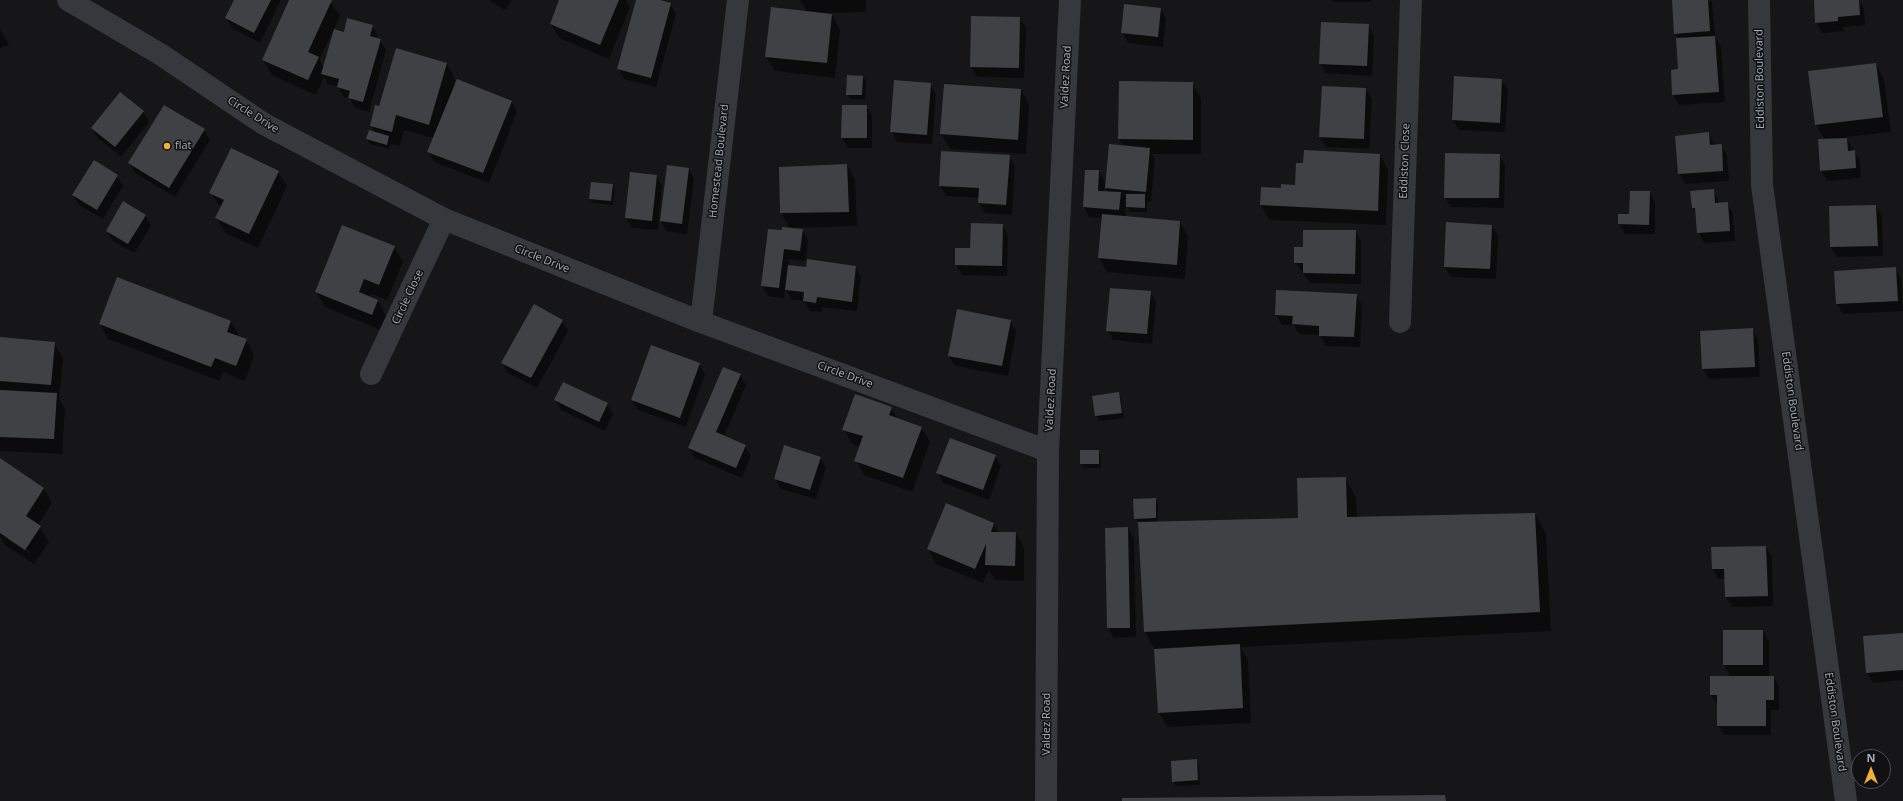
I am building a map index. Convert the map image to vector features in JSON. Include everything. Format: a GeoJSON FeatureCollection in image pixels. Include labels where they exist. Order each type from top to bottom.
{"type":"FeatureCollection","features":[{"type":"Feature","properties":{"kind":"street","name":"Circle Drive"},"geometry":{"type":"LineString","coordinates":[[68,0],[160,54],[264,124],[444,220],[701,322],[1048,451]]}},
{"type":"Feature","properties":{"kind":"street","name":"Homestead Boulevard"},"geometry":{"type":"LineString","coordinates":[[701,322],[738,0]]}},
{"type":"Feature","properties":{"kind":"street","name":"Valdez Road"},"geometry":{"type":"LineString","coordinates":[[1046,801],[1048,451],[1070,0]]}},
{"type":"Feature","properties":{"kind":"street","name":"Eddiston Close"},"geometry":{"type":"LineString","coordinates":[[1400,322],[1411,0]]}},
{"type":"Feature","properties":{"kind":"street","name":"Eddiston Boulevard"},"geometry":{"type":"LineString","coordinates":[[1759,0],[1762,185],[1846,801]]}},
{"type":"Feature","properties":{"kind":"street","name":"Circle Close"},"geometry":{"type":"LineString","coordinates":[[371,374],[444,220]]}},
{"type":"Feature","properties":{"kind":"building"},"geometry":{"type":"Polygon","coordinates":[[[234,0],[271,0],[254,33],[225,18],[234,0]]]}},
{"type":"Feature","properties":{"kind":"building"},"geometry":{"type":"Polygon","coordinates":[[[289,0],[332,0],[308,52],[319,57],[308,80],[262,60],[289,0]]]}},
{"type":"Feature","properties":{"kind":"building"},"geometry":{"type":"Polygon","coordinates":[[[559,0],[619,0],[600,45],[550,24],[559,0]]]}},
{"type":"Feature","properties":{"kind":"building"},"geometry":{"type":"Polygon","coordinates":[[[636,0],[660,0],[671,3],[651,78],[617,69],[636,0]]]}},
{"type":"Feature","properties":{"kind":"building"},"geometry":{"type":"Polygon","coordinates":[[[1672,0],[1708,0],[1710,31],[1674,34],[1672,0]]]}},
{"type":"Feature","properties":{"kind":"building"},"geometry":{"type":"Polygon","coordinates":[[[1814,0],[1859,0],[1860,15],[1838,17],[1838,21],[1815,23],[1814,0]]]}},
{"type":"Feature","properties":{"kind":"building"},"geometry":{"type":"Polygon","coordinates":[[[1124,4],[1161,8],[1158,37],[1121,33],[1124,4]]]}},
{"type":"Feature","properties":{"kind":"building"},"geometry":{"type":"Polygon","coordinates":[[[771,7],[832,14],[827,63],[765,57],[771,7]]]}},
{"type":"Feature","properties":{"kind":"building"},"geometry":{"type":"Polygon","coordinates":[[[971,16],[1020,17],[1019,68],[970,67],[971,16]]]}},
{"type":"Feature","properties":{"kind":"building"},"geometry":{"type":"Polygon","coordinates":[[[347,18],[373,25],[370,36],[381,39],[363,102],[348,98],[350,91],[337,87],[339,79],[321,74],[334,29],[344,32],[347,18]]]}},
{"type":"Feature","properties":{"kind":"building"},"geometry":{"type":"Polygon","coordinates":[[[1321,22],[1369,24],[1367,66],[1319,64],[1321,22]]]}},
{"type":"Feature","properties":{"kind":"building"},"geometry":{"type":"Polygon","coordinates":[[[1715,36],[1719,92],[1672,95],[1671,70],[1678,69],[1676,38],[1715,36]]]}},
{"type":"Feature","properties":{"kind":"building"},"geometry":{"type":"Polygon","coordinates":[[[396,48],[447,63],[429,125],[396,115],[392,132],[370,126],[375,105],[379,106],[396,48]]]}},
{"type":"Feature","properties":{"kind":"building"},"geometry":{"type":"Polygon","coordinates":[[[1876,63],[1883,117],[1815,125],[1808,71],[1876,63]]]}},
{"type":"Feature","properties":{"kind":"building"},"geometry":{"type":"Polygon","coordinates":[[[847,75],[863,76],[862,95],[846,95],[847,75]]]}},
{"type":"Feature","properties":{"kind":"building"},"geometry":{"type":"Polygon","coordinates":[[[1454,76],[1502,79],[1500,123],[1452,120],[1454,76]]]}},
{"type":"Feature","properties":{"kind":"building"},"geometry":{"type":"Polygon","coordinates":[[[457,79],[512,101],[483,173],[427,152],[457,79]]]}},
{"type":"Feature","properties":{"kind":"building"},"geometry":{"type":"Polygon","coordinates":[[[894,80],[931,83],[927,135],[890,132],[894,80]]]}},
{"type":"Feature","properties":{"kind":"building"},"geometry":{"type":"Polygon","coordinates":[[[1119,81],[1193,82],[1193,140],[1118,139],[1119,81]]]}},
{"type":"Feature","properties":{"kind":"building"},"geometry":{"type":"Polygon","coordinates":[[[944,84],[1021,89],[1018,140],[940,134],[944,84]]]}},
{"type":"Feature","properties":{"kind":"building"},"geometry":{"type":"Polygon","coordinates":[[[1322,86],[1366,88],[1364,139],[1319,137],[1322,86]]]}},
{"type":"Feature","properties":{"kind":"building"},"geometry":{"type":"Polygon","coordinates":[[[120,92],[144,111],[115,147],[91,128],[120,92]]]}},
{"type":"Feature","properties":{"kind":"building","name":"flat"},"geometry":{"type":"Polygon","coordinates":[[[164,105],[205,129],[169,188],[128,163],[164,105]]]}},
{"type":"Feature","properties":{"kind":"building"},"geometry":{"type":"Polygon","coordinates":[[[842,105],[867,105],[867,138],[841,138],[842,105]]]}},
{"type":"Feature","properties":{"kind":"building"},"geometry":{"type":"Polygon","coordinates":[[[369,130],[389,136],[387,145],[366,139],[369,130]]]}},
{"type":"Feature","properties":{"kind":"building"},"geometry":{"type":"Polygon","coordinates":[[[1709,132],[1710,145],[1722,144],[1723,171],[1678,174],[1675,136],[1709,132]]]}},
{"type":"Feature","properties":{"kind":"building"},"geometry":{"type":"Polygon","coordinates":[[[1847,138],[1848,151],[1855,150],[1856,168],[1820,171],[1818,139],[1847,138]]]}},
{"type":"Feature","properties":{"kind":"building"},"geometry":{"type":"Polygon","coordinates":[[[1109,144],[1150,148],[1146,192],[1105,188],[1109,144]]]}},
{"type":"Feature","properties":{"kind":"building"},"geometry":{"type":"Polygon","coordinates":[[[231,148],[279,171],[249,234],[215,218],[224,200],[209,193],[231,148]]]}},
{"type":"Feature","properties":{"kind":"building"},"geometry":{"type":"Polygon","coordinates":[[[1304,150],[1380,154],[1378,211],[1260,205],[1261,187],[1281,188],[1281,184],[1295,185],[1296,163],[1303,163],[1304,150]]]}},
{"type":"Feature","properties":{"kind":"building"},"geometry":{"type":"Polygon","coordinates":[[[941,151],[1010,155],[1006,205],[978,203],[979,188],[939,186],[941,151]]]}},
{"type":"Feature","properties":{"kind":"building"},"geometry":{"type":"Polygon","coordinates":[[[1445,153],[1500,154],[1499,198],[1444,198],[1445,153]]]}},
{"type":"Feature","properties":{"kind":"building"},"geometry":{"type":"Polygon","coordinates":[[[94,160],[118,175],[97,210],[72,195],[94,160]]]}},
{"type":"Feature","properties":{"kind":"building"},"geometry":{"type":"Polygon","coordinates":[[[847,164],[849,212],[780,213],[779,167],[847,164]]]}},
{"type":"Feature","properties":{"kind":"building"},"geometry":{"type":"Polygon","coordinates":[[[667,165],[689,168],[682,224],[660,221],[667,165]]]}},
{"type":"Feature","properties":{"kind":"building"},"geometry":{"type":"Polygon","coordinates":[[[1085,170],[1099,170],[1098,191],[1121,192],[1119,210],[1083,207],[1085,170]]]}},
{"type":"Feature","properties":{"kind":"building"},"geometry":{"type":"Polygon","coordinates":[[[630,172],[657,175],[652,221],[625,218],[630,172]]]}},
{"type":"Feature","properties":{"kind":"building"},"geometry":{"type":"Polygon","coordinates":[[[591,182],[613,184],[611,201],[589,199],[591,182]]]}},
{"type":"Feature","properties":{"kind":"building"},"geometry":{"type":"Polygon","coordinates":[[[1714,189],[1715,203],[1728,202],[1730,231],[1697,233],[1695,208],[1692,208],[1690,191],[1714,189]]]}},
{"type":"Feature","properties":{"kind":"building"},"geometry":{"type":"Polygon","coordinates":[[[1630,191],[1650,191],[1649,225],[1618,224],[1618,214],[1629,214],[1630,191]]]}},
{"type":"Feature","properties":{"kind":"building"},"geometry":{"type":"Polygon","coordinates":[[[1126,194],[1145,194],[1145,208],[1126,207],[1126,194]]]}},
{"type":"Feature","properties":{"kind":"building"},"geometry":{"type":"Polygon","coordinates":[[[123,201],[146,215],[128,244],[106,231],[123,201]]]}},
{"type":"Feature","properties":{"kind":"building"},"geometry":{"type":"Polygon","coordinates":[[[1876,205],[1878,246],[1830,247],[1829,206],[1876,205]]]}},
{"type":"Feature","properties":{"kind":"building"},"geometry":{"type":"Polygon","coordinates":[[[1102,214],[1180,221],[1177,265],[1098,258],[1102,214]]]}},
{"type":"Feature","properties":{"kind":"building"},"geometry":{"type":"Polygon","coordinates":[[[1446,222],[1492,225],[1490,269],[1444,267],[1446,222]]]}},
{"type":"Feature","properties":{"kind":"building"},"geometry":{"type":"Polygon","coordinates":[[[971,223],[1003,224],[1002,266],[955,265],[955,248],[970,248],[971,223]]]}},
{"type":"Feature","properties":{"kind":"building"},"geometry":{"type":"Polygon","coordinates":[[[342,225],[395,246],[379,285],[364,279],[359,292],[378,300],[372,315],[315,292],[342,225]]]}},
{"type":"Feature","properties":{"kind":"building"},"geometry":{"type":"Polygon","coordinates":[[[782,227],[803,229],[800,251],[784,249],[779,288],[761,286],[768,229],[782,230],[782,227]]]}},
{"type":"Feature","properties":{"kind":"building"},"geometry":{"type":"Polygon","coordinates":[[[1303,230],[1356,230],[1355,274],[1303,273],[1303,263],[1294,263],[1294,247],[1303,247],[1303,230]]]}},
{"type":"Feature","properties":{"kind":"building"},"geometry":{"type":"Polygon","coordinates":[[[807,259],[856,266],[852,302],[817,297],[816,303],[803,301],[804,292],[785,290],[788,265],[806,267],[807,259]]]}},
{"type":"Feature","properties":{"kind":"building"},"geometry":{"type":"Polygon","coordinates":[[[1896,267],[1898,301],[1836,304],[1834,271],[1896,267]]]}},
{"type":"Feature","properties":{"kind":"building"},"geometry":{"type":"Polygon","coordinates":[[[117,277],[231,321],[227,332],[247,339],[236,366],[215,358],[211,367],[99,324],[117,277]]]}},
{"type":"Feature","properties":{"kind":"building"},"geometry":{"type":"Polygon","coordinates":[[[1110,288],[1151,291],[1147,334],[1106,331],[1110,288]]]}},
{"type":"Feature","properties":{"kind":"building"},"geometry":{"type":"Polygon","coordinates":[[[1276,290],[1357,294],[1354,337],[1319,336],[1319,326],[1292,324],[1293,316],[1275,315],[1276,290]]]}},
{"type":"Feature","properties":{"kind":"building"},"geometry":{"type":"Polygon","coordinates":[[[534,304],[563,320],[531,378],[501,363],[534,304]]]}},
{"type":"Feature","properties":{"kind":"building"},"geometry":{"type":"Polygon","coordinates":[[[957,309],[1011,320],[1002,366],[948,356],[957,309]]]}},
{"type":"Feature","properties":{"kind":"building"},"geometry":{"type":"Polygon","coordinates":[[[1753,328],[1755,367],[1702,369],[1700,331],[1753,328]]]}},
{"type":"Feature","properties":{"kind":"building"},"geometry":{"type":"Polygon","coordinates":[[[0,337],[55,342],[51,385],[0,381],[0,337]]]}},
{"type":"Feature","properties":{"kind":"building"},"geometry":{"type":"Polygon","coordinates":[[[651,345],[700,363],[680,418],[631,400],[651,345]]]}},
{"type":"Feature","properties":{"kind":"building"},"geometry":{"type":"Polygon","coordinates":[[[723,367],[741,374],[716,432],[746,445],[736,468],[688,448],[723,367]]]}},
{"type":"Feature","properties":{"kind":"building"},"geometry":{"type":"Polygon","coordinates":[[[563,382],[608,403],[599,422],[554,400],[563,382]]]}},
{"type":"Feature","properties":{"kind":"building"},"geometry":{"type":"Polygon","coordinates":[[[0,390],[57,393],[54,439],[0,437],[0,390]]]}},
{"type":"Feature","properties":{"kind":"building"},"geometry":{"type":"Polygon","coordinates":[[[1119,392],[1122,413],[1095,416],[1092,396],[1119,392]]]}},
{"type":"Feature","properties":{"kind":"building"},"geometry":{"type":"Polygon","coordinates":[[[855,394],[892,407],[889,415],[922,427],[903,478],[854,461],[863,436],[842,430],[855,394]]]}},
{"type":"Feature","properties":{"kind":"building"},"geometry":{"type":"Polygon","coordinates":[[[950,438],[996,455],[983,490],[936,473],[950,438]]]}},
{"type":"Feature","properties":{"kind":"building"},"geometry":{"type":"Polygon","coordinates":[[[784,445],[821,457],[810,490],[774,479],[784,445]]]}},
{"type":"Feature","properties":{"kind":"building"},"geometry":{"type":"Polygon","coordinates":[[[1080,450],[1099,450],[1099,464],[1080,464],[1080,450]]]}},
{"type":"Feature","properties":{"kind":"building"},"geometry":{"type":"Polygon","coordinates":[[[0,458],[44,488],[26,516],[41,526],[25,550],[0,533],[0,458]]]}},
{"type":"Feature","properties":{"kind":"building"},"geometry":{"type":"Polygon","coordinates":[[[1346,477],[1347,517],[1535,513],[1540,612],[1144,632],[1138,522],[1298,518],[1297,478],[1346,477]]]}},
{"type":"Feature","properties":{"kind":"building"},"geometry":{"type":"Polygon","coordinates":[[[1156,498],[1156,518],[1134,519],[1133,499],[1156,498]]]}},
{"type":"Feature","properties":{"kind":"building"},"geometry":{"type":"Polygon","coordinates":[[[946,503],[994,523],[991,532],[1016,532],[1015,566],[985,565],[986,544],[975,569],[927,549],[946,503]]]}},
{"type":"Feature","properties":{"kind":"building"},"geometry":{"type":"Polygon","coordinates":[[[1128,527],[1130,628],[1107,628],[1105,528],[1128,527]]]}},
{"type":"Feature","properties":{"kind":"building"},"geometry":{"type":"Polygon","coordinates":[[[1766,546],[1768,596],[1725,597],[1724,569],[1712,569],[1711,547],[1766,546]]]}},
{"type":"Feature","properties":{"kind":"building"},"geometry":{"type":"Polygon","coordinates":[[[1723,630],[1763,630],[1763,665],[1723,665],[1723,630]]]}},
{"type":"Feature","properties":{"kind":"building"},"geometry":{"type":"Polygon","coordinates":[[[1903,633],[1903,670],[1866,673],[1863,636],[1903,633]]]}},
{"type":"Feature","properties":{"kind":"building"},"geometry":{"type":"Polygon","coordinates":[[[1240,644],[1243,708],[1158,713],[1154,649],[1240,644]]]}},
{"type":"Feature","properties":{"kind":"building"},"geometry":{"type":"Polygon","coordinates":[[[1710,676],[1774,676],[1774,700],[1766,700],[1766,726],[1717,726],[1717,695],[1710,695],[1710,676]]]}},
{"type":"Feature","properties":{"kind":"building"},"geometry":{"type":"Polygon","coordinates":[[[1197,759],[1198,780],[1172,782],[1171,761],[1197,759]]]}},
{"type":"Feature","properties":{"kind":"building"},"geometry":{"type":"Polygon","coordinates":[[[1445,795],[1446,801],[1122,801],[1122,798],[1445,795]]]}},
{"type":"Feature","properties":{"kind":"place","name":"flat"},"geometry":{"type":"Point","coordinates":[167,146]}}]}
